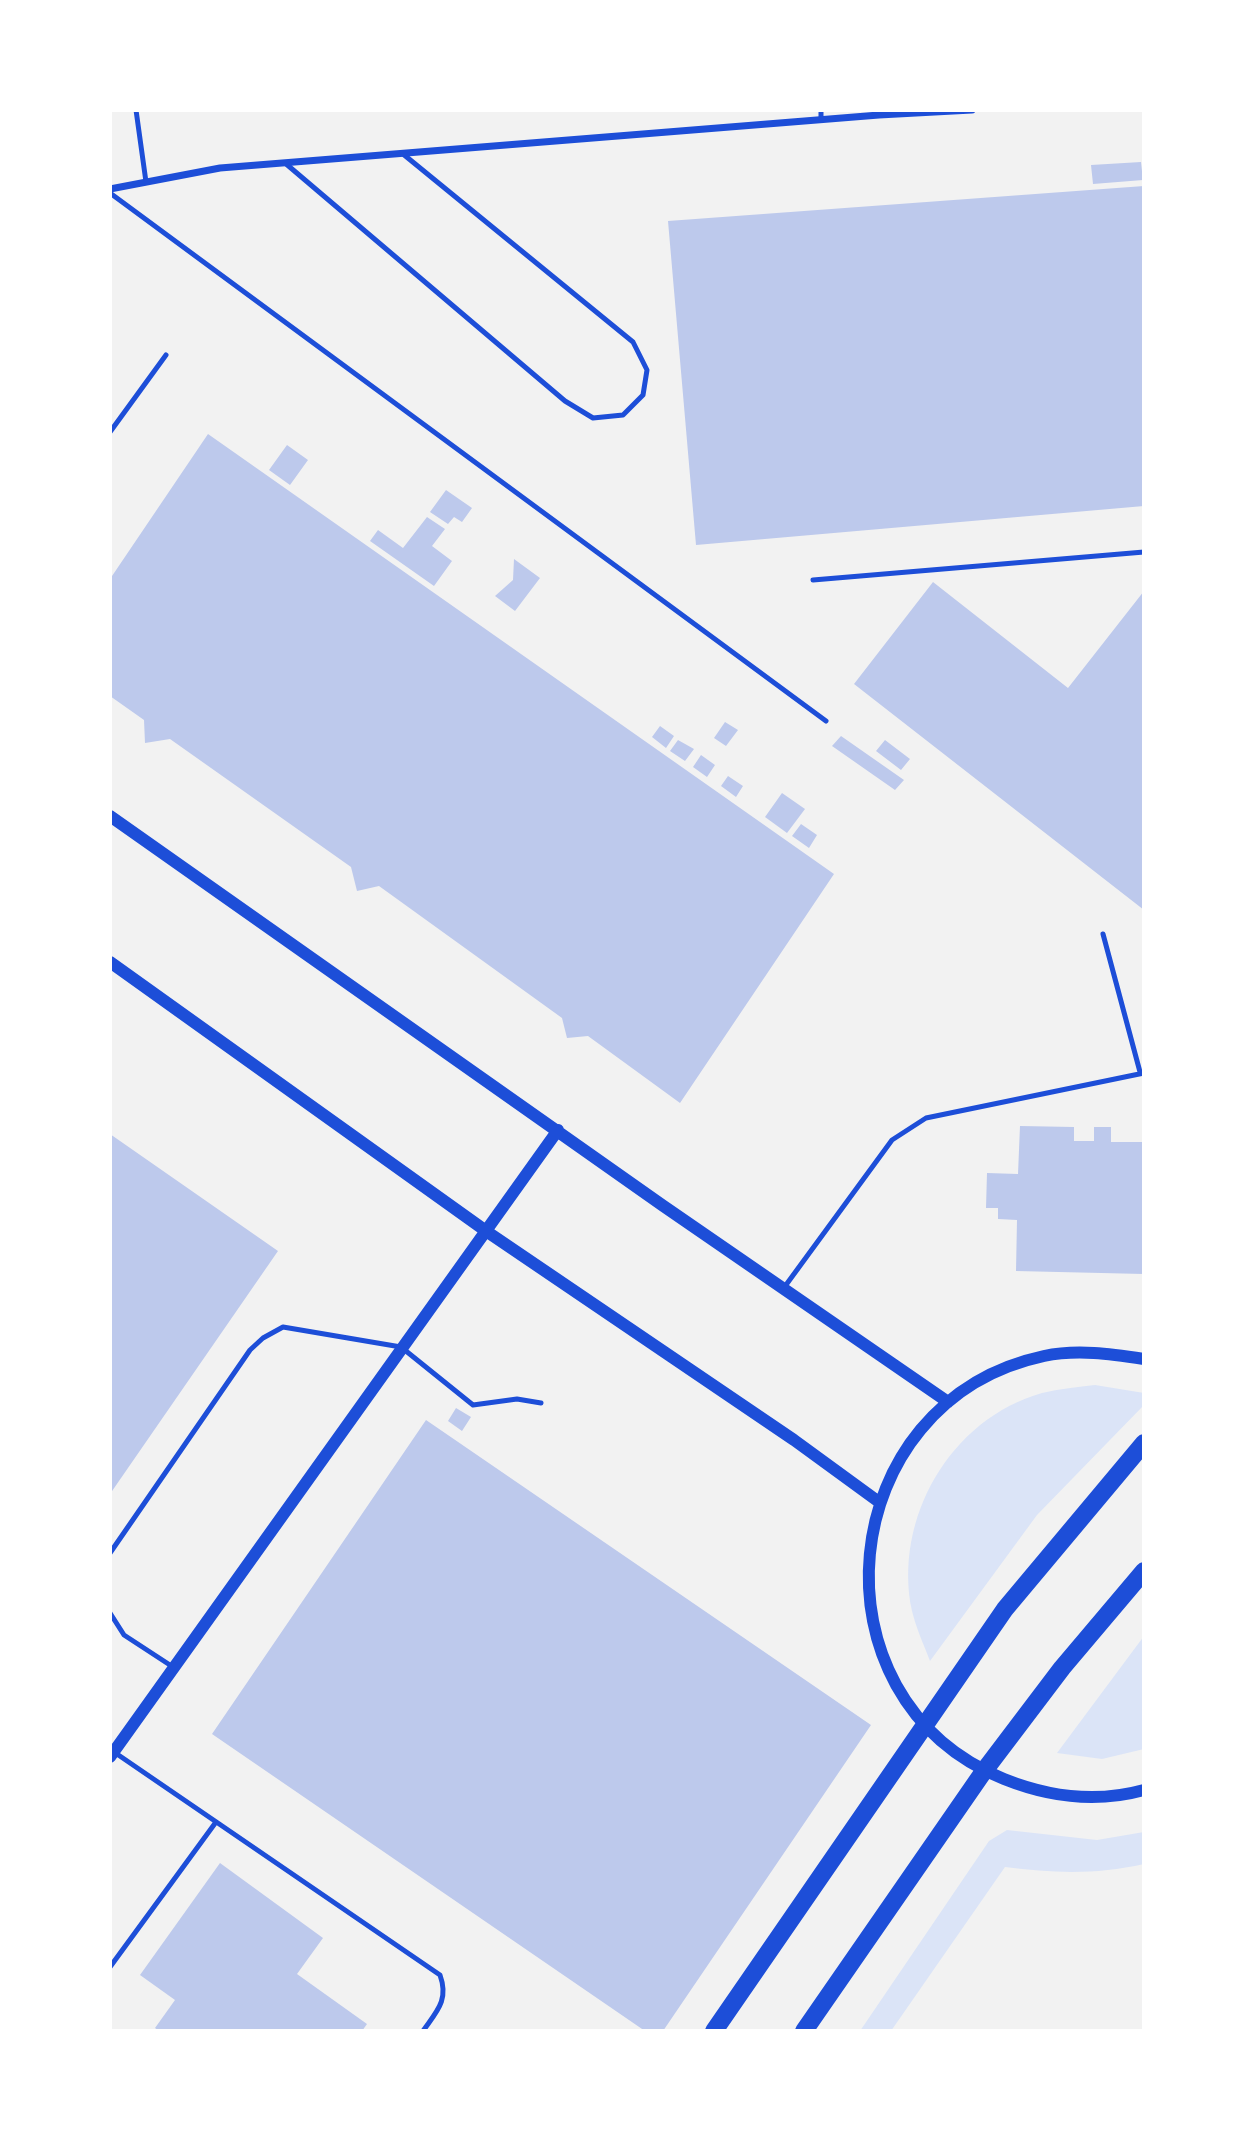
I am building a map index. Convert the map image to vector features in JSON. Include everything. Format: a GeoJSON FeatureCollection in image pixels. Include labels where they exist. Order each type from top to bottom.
{"type":"FeatureCollection","features":[{"type":"Feature","properties":{"kind":"main road"},"geometry":{"type":"LineString","coordinates":[[714,2031],[923,1723],[1005,1609],[1144,1443]]}},
{"type":"Feature","properties":{"kind":"main road"},"geometry":{"type":"LineString","coordinates":[[804,2031],[984,1771],[1062,1668],[1144,1571]]}},
{"type":"Feature","properties":{"kind":"street"},"geometry":{"type":"LineString","coordinates":[[110,191],[220,168],[821,120],[879,113],[970,110]]}},
{"type":"Feature","properties":{"kind":"street"},"geometry":{"type":"LineString","coordinates":[[110,816],[948,1402]]}},
{"type":"Feature","properties":{"kind":"street"},"geometry":{"type":"LineString","coordinates":[[110,962],[486,1231],[794,1440],[879,1502]]}},
{"type":"Feature","properties":{"kind":"street"},"geometry":{"type":"LineString","coordinates":[[112,1755],[558,1130]]}},
{"type":"Feature","properties":{"kind":"street"},"geometry":{"type":"LineString","coordinates":[[1144,1359],[1098,1352],[1044,1356],[994,1373],[948,1402],[919,1430],[896,1465],[879,1502],[869,1541],[867,1580],[871,1619],[883,1657],[900,1692],[923,1723],[952,1749],[984,1771],[1029,1789],[1077,1798],[1125,1795],[1144,1790]]}},
{"type":"Feature","properties":{"kind":"lane"},"geometry":{"type":"LineString","coordinates":[[136,110],[146,182]]}},
{"type":"Feature","properties":{"kind":"lane"},"geometry":{"type":"LineString","coordinates":[[821,110],[821,120]]}},
{"type":"Feature","properties":{"kind":"lane"},"geometry":{"type":"LineString","coordinates":[[285,163],[565,401],[593,418],[623,415],[643,395],[647,370],[633,342],[403,154]]}},
{"type":"Feature","properties":{"kind":"lane"},"geometry":{"type":"LineString","coordinates":[[110,191],[826,721]]}},
{"type":"Feature","properties":{"kind":"lane"},"geometry":{"type":"LineString","coordinates":[[110,432],[166,355]]}},
{"type":"Feature","properties":{"kind":"lane"},"geometry":{"type":"LineString","coordinates":[[813,580],[1144,552]]}},
{"type":"Feature","properties":{"kind":"lane"},"geometry":{"type":"LineString","coordinates":[[783,1289],[892,1140],[910,1126],[926,1118],[1142,1072],[1103,934]]}},
{"type":"Feature","properties":{"kind":"lane"},"geometry":{"type":"LineString","coordinates":[[110,1553],[250,1350],[263,1338],[283,1327],[401,1348],[473,1405],[517,1399],[541,1403]]}},
{"type":"Feature","properties":{"kind":"lane"},"geometry":{"type":"LineString","coordinates":[[110,1613],[124,1634],[173,1667]]}},
{"type":"Feature","properties":{"kind":"lane"},"geometry":{"type":"LineString","coordinates":[[112,1755],[216,1822],[440,1975],[445,1988],[444,2002],[422,2031]]}},
{"type":"Feature","properties":{"kind":"lane"},"geometry":{"type":"LineString","coordinates":[[110,1968],[216,1822]]}},
{"type":"Feature","properties":{"kind":"shaded area"},"geometry":{"type":"Polygon","coordinates":[[[1095,1385],[1144,1393],[1144,1405],[1037,1515],[930,1661],[912,1611],[908,1576],[911,1542],[921,1508],[935,1477],[955,1449],[980,1425],[1009,1406],[1042,1393],[1095,1385]]]}},
{"type":"Feature","properties":{"kind":"shaded area"},"geometry":{"type":"Polygon","coordinates":[[[1144,1636],[1144,1749],[1102,1759],[1057,1753],[1144,1636]]]}},
{"type":"Feature","properties":{"kind":"shaded area"},"geometry":{"type":"Polygon","coordinates":[[[1007,1830],[1097,1840],[1144,1832],[1144,1864],[1074,1872],[1005,1867],[891,2031],[860,2031],[989,1841],[1007,1830]]]}},
{"type":"Feature","properties":{"kind":"building"},"geometry":{"type":"Polygon","coordinates":[[[1141,162],[1143,180],[1093,184],[1091,165],[1141,162]]]}},
{"type":"Feature","properties":{"kind":"building"},"geometry":{"type":"Polygon","coordinates":[[[1144,186],[1144,506],[696,545],[668,221],[1144,186]]]}},
{"type":"Feature","properties":{"kind":"building"},"geometry":{"type":"Polygon","coordinates":[[[208,434],[834,874],[680,1103],[588,1036],[567,1038],[562,1018],[379,886],[357,891],[351,867],[170,739],[145,743],[144,720],[110,696],[110,579],[208,434]]]}},
{"type":"Feature","properties":{"kind":"building"},"geometry":{"type":"Polygon","coordinates":[[[287,445],[308,460],[290,485],[269,470],[287,445]]]}},
{"type":"Feature","properties":{"kind":"building"},"geometry":{"type":"Polygon","coordinates":[[[446,490],[472,508],[462,522],[454,517],[448,524],[430,512],[446,490]]]}},
{"type":"Feature","properties":{"kind":"building"},"geometry":{"type":"Polygon","coordinates":[[[427,517],[445,529],[432,546],[452,561],[434,586],[370,541],[378,530],[403,548],[427,517]]]}},
{"type":"Feature","properties":{"kind":"building"},"geometry":{"type":"Polygon","coordinates":[[[514,559],[540,578],[515,611],[495,596],[513,580],[514,559]]]}},
{"type":"Feature","properties":{"kind":"building"},"geometry":{"type":"Polygon","coordinates":[[[933,582],[1068,688],[1144,591],[1144,910],[854,684],[933,582]]]}},
{"type":"Feature","properties":{"kind":"building"},"geometry":{"type":"Polygon","coordinates":[[[725,722],[738,730],[726,746],[714,738],[725,722]]]}},
{"type":"Feature","properties":{"kind":"building"},"geometry":{"type":"Polygon","coordinates":[[[660,726],[674,736],[666,748],[652,737],[660,726]]]}},
{"type":"Feature","properties":{"kind":"building"},"geometry":{"type":"Polygon","coordinates":[[[841,736],[904,780],[895,790],[832,746],[841,736]]]}},
{"type":"Feature","properties":{"kind":"building"},"geometry":{"type":"Polygon","coordinates":[[[678,740],[694,749],[685,761],[670,751],[678,740]]]}},
{"type":"Feature","properties":{"kind":"building"},"geometry":{"type":"Polygon","coordinates":[[[885,740],[910,759],[901,770],[876,751],[885,740]]]}},
{"type":"Feature","properties":{"kind":"building"},"geometry":{"type":"Polygon","coordinates":[[[701,755],[715,765],[707,777],[693,767],[701,755]]]}},
{"type":"Feature","properties":{"kind":"building"},"geometry":{"type":"Polygon","coordinates":[[[728,776],[743,786],[736,797],[721,786],[728,776]]]}},
{"type":"Feature","properties":{"kind":"building"},"geometry":{"type":"Polygon","coordinates":[[[782,793],[805,809],[787,833],[765,817],[782,793]]]}},
{"type":"Feature","properties":{"kind":"building"},"geometry":{"type":"Polygon","coordinates":[[[801,824],[817,835],[809,848],[792,836],[801,824]]]}},
{"type":"Feature","properties":{"kind":"building"},"geometry":{"type":"Polygon","coordinates":[[[1020,1126],[1074,1127],[1074,1141],[1094,1141],[1094,1127],[1111,1127],[1111,1142],[1144,1142],[1144,1274],[1016,1271],[1017,1220],[998,1219],[998,1208],[986,1208],[987,1173],[1018,1174],[1020,1126]]]}},
{"type":"Feature","properties":{"kind":"building"},"geometry":{"type":"Polygon","coordinates":[[[110,1134],[278,1251],[110,1494],[110,1134]]]}},
{"type":"Feature","properties":{"kind":"building"},"geometry":{"type":"Polygon","coordinates":[[[456,1408],[471,1417],[462,1431],[448,1421],[456,1408]]]}},
{"type":"Feature","properties":{"kind":"building"},"geometry":{"type":"Polygon","coordinates":[[[426,1420],[871,1725],[663,2031],[645,2031],[212,1734],[426,1420]]]}},
{"type":"Feature","properties":{"kind":"building"},"geometry":{"type":"Polygon","coordinates":[[[220,1863],[323,1938],[297,1974],[367,2024],[362,2031],[159,2031],[155,2028],[175,2000],[140,1975],[220,1863]]]}}]}
